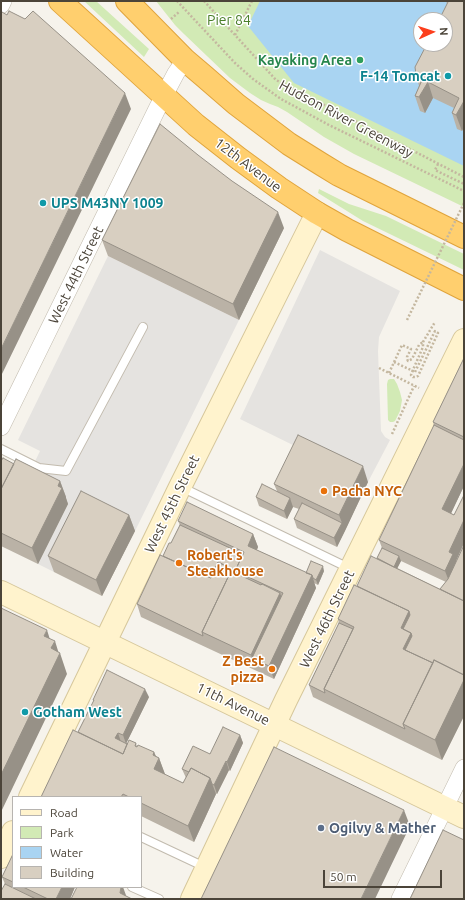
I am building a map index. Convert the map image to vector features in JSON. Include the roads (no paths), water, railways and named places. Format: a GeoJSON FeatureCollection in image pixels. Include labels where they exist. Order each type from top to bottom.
{"type":"FeatureCollection","features":[{"type":"Feature","properties":{"kind":"highway","name":"12th Avenue"},"geometry":{"type":"LineString","coordinates":[[60,1],[196,125],[279,188],[317,213],[364,239],[464,289]]}},
{"type":"Feature","properties":{"kind":"highway"},"geometry":{"type":"LineString","coordinates":[[127,1],[185,60],[236,104],[289,144],[356,184],[464,237]]}},
{"type":"Feature","properties":{"kind":"main road","name":"West 45th Street"},"geometry":{"type":"LineString","coordinates":[[30,796],[180,487],[317,213]]}},
{"type":"Feature","properties":{"kind":"main road","name":"West 46th Street"},"geometry":{"type":"LineString","coordinates":[[192,899],[275,725],[464,340]]}},
{"type":"Feature","properties":{"kind":"main road","name":"11th Avenue"},"geometry":{"type":"LineString","coordinates":[[1,592],[464,817]]}},
{"type":"Feature","properties":{"kind":"main road"},"geometry":{"type":"LineString","coordinates":[[1,857],[12,834]]}},
{"type":"Feature","properties":{"kind":"street"},"geometry":{"type":"LineString","coordinates":[[1,5],[3,1]]}},
{"type":"Feature","properties":{"kind":"street","name":"West 44th Street"},"geometry":{"type":"LineString","coordinates":[[1,427],[164,95],[185,60]]}},
{"type":"Feature","properties":{"kind":"street"},"geometry":{"type":"LineString","coordinates":[[400,899],[464,768]]}},
{"type":"Feature","properties":{"kind":"lane"},"geometry":{"type":"LineString","coordinates":[[1,448],[39,468],[66,471],[143,327]]}},
{"type":"Feature","properties":{"kind":"lane"},"geometry":{"type":"LineString","coordinates":[[180,487],[351,569]]}},
{"type":"Feature","properties":{"kind":"lane"},"geometry":{"type":"LineString","coordinates":[[142,837],[208,868]]}},
{"type":"Feature","properties":{"kind":"lane"},"geometry":{"type":"LineString","coordinates":[[134,888],[159,899]]}},
{"type":"Feature","properties":{"kind":"water"},"geometry":{"type":"Polygon","coordinates":[[[260,1],[464,1],[464,166],[294,83],[248,26],[260,1]]]}},
{"type":"Feature","properties":{"kind":"place","name":"Kayaking Area"},"geometry":{"type":"Point","coordinates":[360,60]}},
{"type":"Feature","properties":{"kind":"place","name":"F-14 Tomcat"},"geometry":{"type":"Point","coordinates":[448,76]}},
{"type":"Feature","properties":{"kind":"place","name":"UPS M43NY 1009"},"geometry":{"type":"Point","coordinates":[43,203]}},
{"type":"Feature","properties":{"kind":"place","name":"Pacha NYC"},"geometry":{"type":"Point","coordinates":[324,491]}},
{"type":"Feature","properties":{"kind":"place","name":"Robert's Steakhouse"},"geometry":{"type":"Point","coordinates":[179,563]}},
{"type":"Feature","properties":{"kind":"place","name":"Z Best pizza"},"geometry":{"type":"Point","coordinates":[272,669]}},
{"type":"Feature","properties":{"kind":"place","name":"Gotham West"},"geometry":{"type":"Point","coordinates":[25,712]}},
{"type":"Feature","properties":{"kind":"place","name":"Ogilvy & Mather"},"geometry":{"type":"Point","coordinates":[321,828]}},
{"type":"Feature","properties":{"kind":"park label","name":"Pier 84"},"geometry":{"type":"Point","coordinates":[229,20]}}]}
